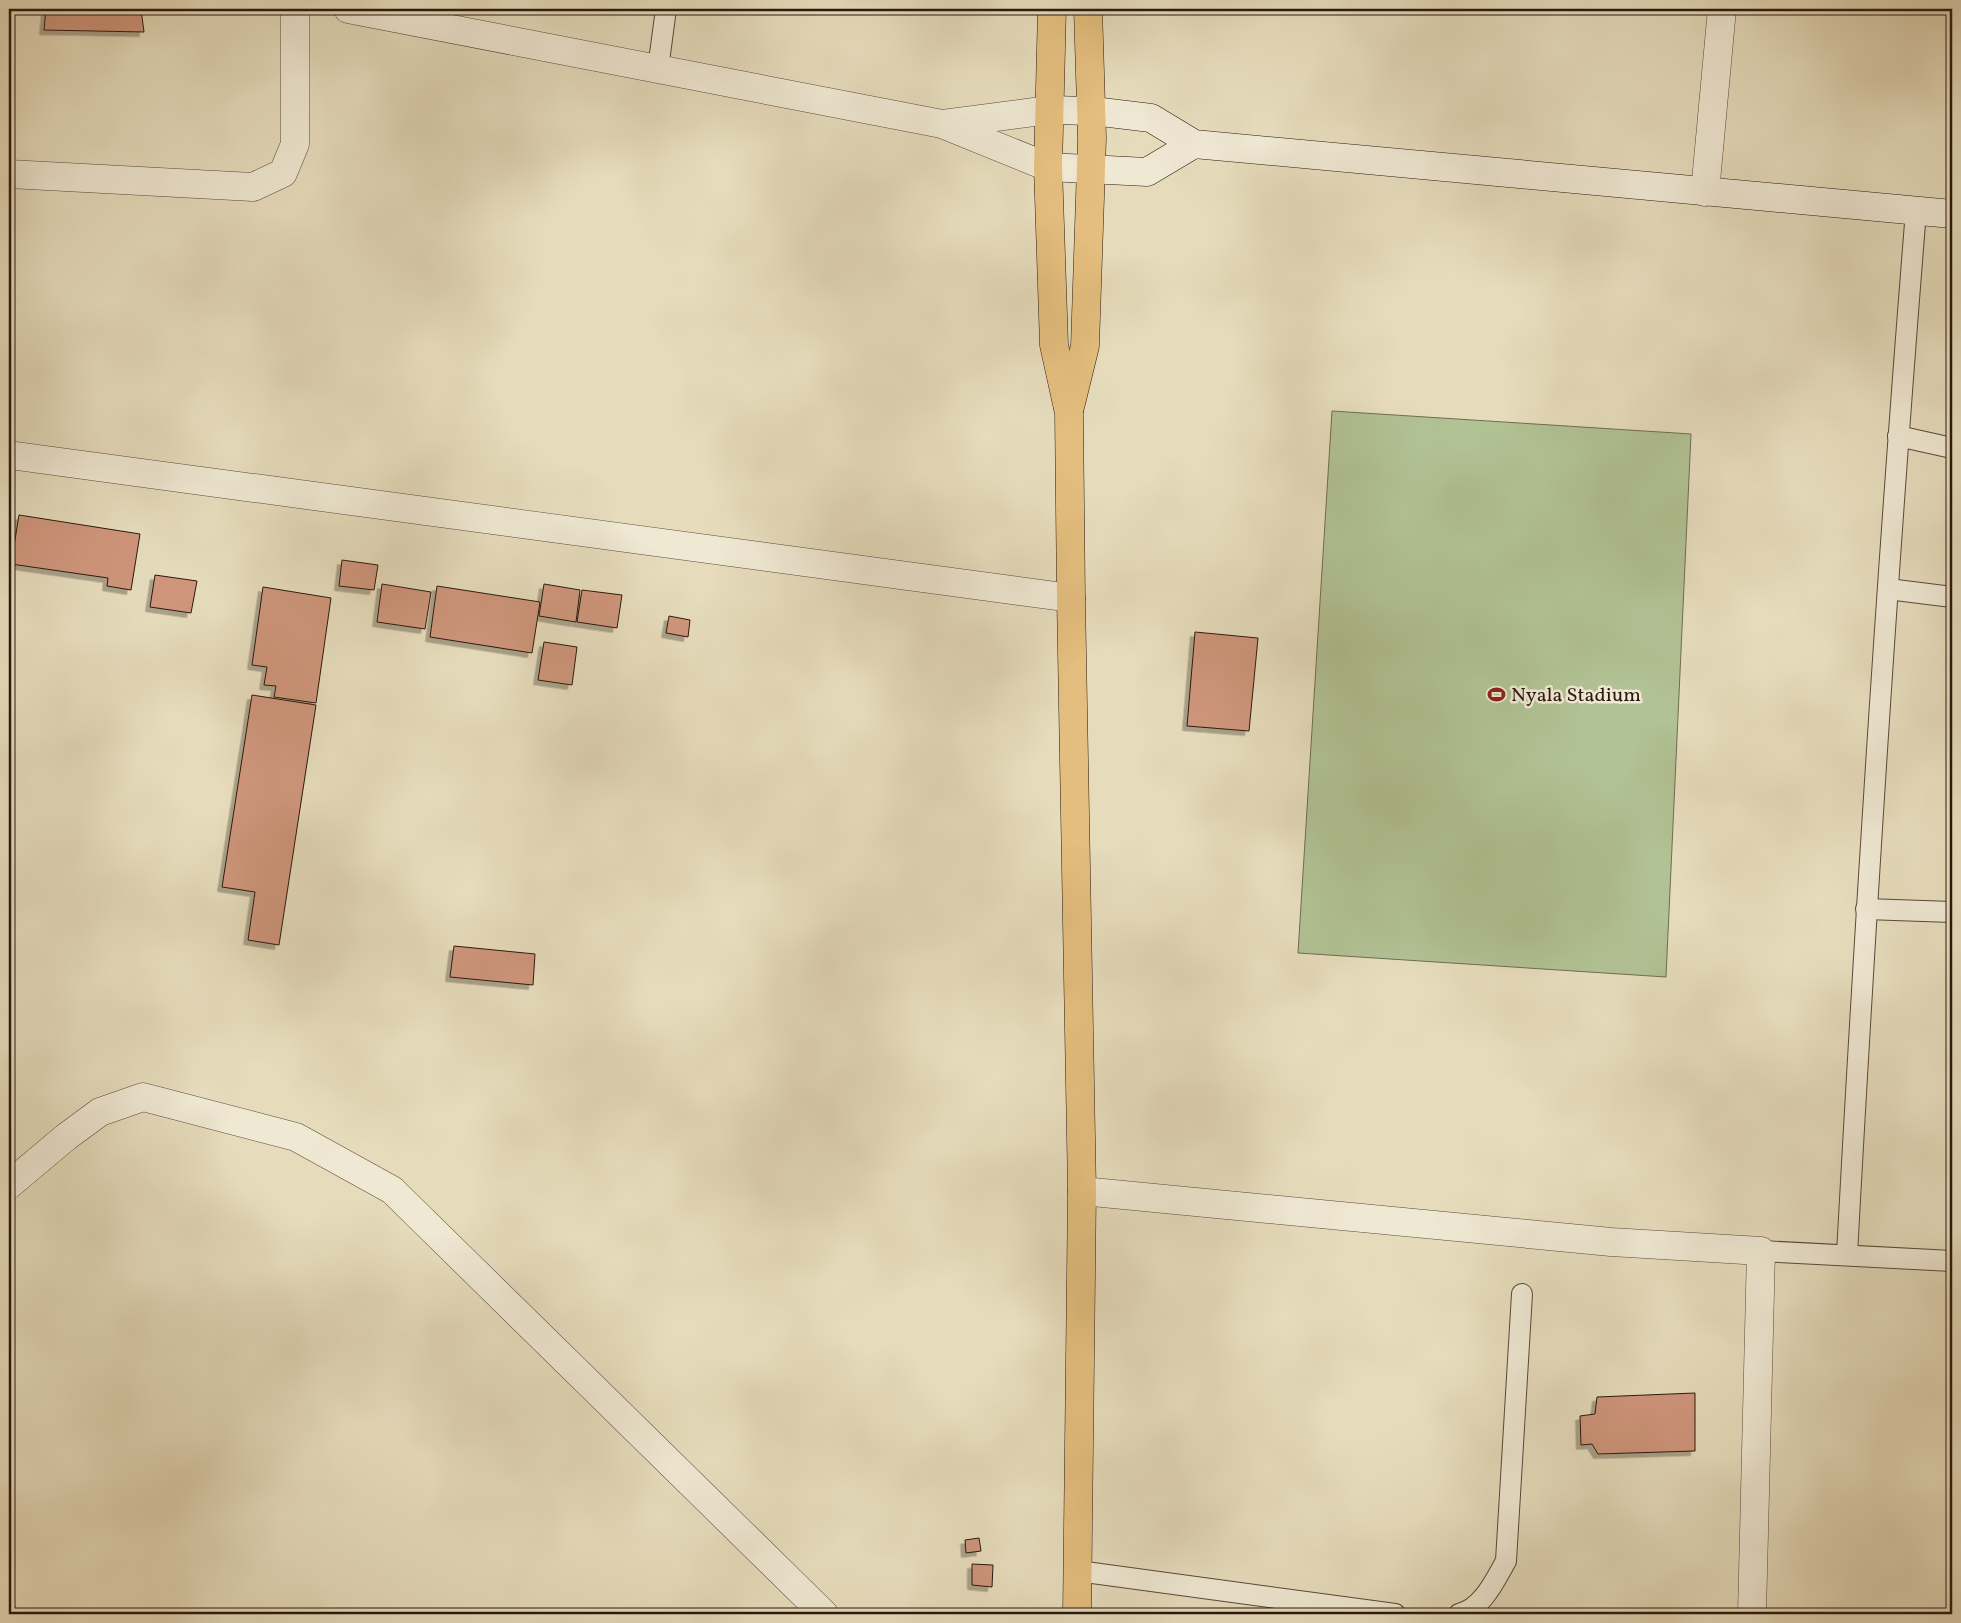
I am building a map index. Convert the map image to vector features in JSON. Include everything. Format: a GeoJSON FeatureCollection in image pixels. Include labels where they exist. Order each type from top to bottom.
{"type":"FeatureCollection","features":[{"type":"Feature","properties":{"kind":"main road"},"geometry":{"type":"LineString","coordinates":[[1052,9],[1048,167],[1054,345],[1069,413],[1070,598],[1082,1191],[1077,1614]]}},
{"type":"Feature","properties":{"kind":"main road"},"geometry":{"type":"LineString","coordinates":[[1069,413],[1085,346],[1093,111],[1088,9]]}},
{"type":"Feature","properties":{"kind":"street"},"geometry":{"type":"LineString","coordinates":[[9,174],[253,187],[283,173],[295,144],[295,9]]}},
{"type":"Feature","properties":{"kind":"street"},"geometry":{"type":"LineString","coordinates":[[348,9],[942,124],[1048,167],[1147,172],[1194,144]]}},
{"type":"Feature","properties":{"kind":"street"},"geometry":{"type":"LineString","coordinates":[[1705,192],[1722,9]]}},
{"type":"Feature","properties":{"kind":"street"},"geometry":{"type":"LineString","coordinates":[[942,124],[1049,110],[1093,111],[1151,118],[1194,144],[1952,214]]}},
{"type":"Feature","properties":{"kind":"street"},"geometry":{"type":"LineString","coordinates":[[9,455],[1070,598]]}},
{"type":"Feature","properties":{"kind":"street"},"geometry":{"type":"LineString","coordinates":[[9,1185],[66,1137],[100,1112],[143,1097],[296,1137],[392,1190],[824,1614]]}},
{"type":"Feature","properties":{"kind":"street"},"geometry":{"type":"LineString","coordinates":[[1082,1191],[1611,1242],[1761,1251],[1752,1614]]}},
{"type":"Feature","properties":{"kind":"lane"},"geometry":{"type":"LineString","coordinates":[[658,69],[666,9]]}},
{"type":"Feature","properties":{"kind":"lane"},"geometry":{"type":"LineString","coordinates":[[1847,1254],[1866,909],[1898,436],[1916,211]]}},
{"type":"Feature","properties":{"kind":"lane"},"geometry":{"type":"LineString","coordinates":[[1898,436],[1952,448]]}},
{"type":"Feature","properties":{"kind":"lane"},"geometry":{"type":"LineString","coordinates":[[1888,589],[1952,597]]}},
{"type":"Feature","properties":{"kind":"lane"},"geometry":{"type":"LineString","coordinates":[[1866,909],[1952,912]]}},
{"type":"Feature","properties":{"kind":"lane"},"geometry":{"type":"LineString","coordinates":[[1761,1251],[1847,1254],[1952,1262]]}},
{"type":"Feature","properties":{"kind":"lane"},"geometry":{"type":"LineString","coordinates":[[1460,1614],[1468,1612],[1489,1592],[1506,1560],[1522,1294]]}},
{"type":"Feature","properties":{"kind":"lane"},"geometry":{"type":"LineString","coordinates":[[1078,1571],[1395,1614]]}},
{"type":"Feature","properties":{"kind":"green space","name":"Nyala Stadium"},"geometry":{"type":"Polygon","coordinates":[[[1332,411],[1691,434],[1666,977],[1298,953],[1332,411]]]}},
{"type":"Feature","properties":{"kind":"building"},"geometry":{"type":"Polygon","coordinates":[[[46,9],[141,9],[144,32],[44,30],[46,9]]]}},
{"type":"Feature","properties":{"kind":"building"},"geometry":{"type":"Polygon","coordinates":[[[19,515],[140,534],[131,590],[107,586],[108,578],[11,564],[19,515]]]}},
{"type":"Feature","properties":{"kind":"building"},"geometry":{"type":"Polygon","coordinates":[[[342,560],[378,565],[374,590],[339,586],[342,560]]]}},
{"type":"Feature","properties":{"kind":"building"},"geometry":{"type":"Polygon","coordinates":[[[155,575],[197,581],[191,613],[150,607],[155,575]]]}},
{"type":"Feature","properties":{"kind":"building"},"geometry":{"type":"Polygon","coordinates":[[[382,584],[431,592],[425,629],[377,622],[382,584]]]}},
{"type":"Feature","properties":{"kind":"building"},"geometry":{"type":"Polygon","coordinates":[[[544,584],[580,590],[576,622],[539,616],[544,584]]]}},
{"type":"Feature","properties":{"kind":"building"},"geometry":{"type":"Polygon","coordinates":[[[437,586],[540,602],[532,653],[430,637],[437,586]]]}},
{"type":"Feature","properties":{"kind":"building"},"geometry":{"type":"Polygon","coordinates":[[[263,587],[331,598],[316,703],[274,697],[276,686],[264,685],[267,667],[252,665],[263,587]]]}},
{"type":"Feature","properties":{"kind":"building"},"geometry":{"type":"Polygon","coordinates":[[[582,590],[622,595],[617,628],[577,622],[582,590]]]}},
{"type":"Feature","properties":{"kind":"building"},"geometry":{"type":"Polygon","coordinates":[[[669,616],[690,620],[688,637],[666,633],[669,616]]]}},
{"type":"Feature","properties":{"kind":"building"},"geometry":{"type":"Polygon","coordinates":[[[1195,632],[1258,638],[1249,731],[1187,726],[1195,632]]]}},
{"type":"Feature","properties":{"kind":"building"},"geometry":{"type":"Polygon","coordinates":[[[544,642],[577,647],[572,685],[538,680],[544,642]]]}},
{"type":"Feature","properties":{"kind":"building"},"geometry":{"type":"Polygon","coordinates":[[[252,695],[316,705],[279,945],[248,940],[255,892],[222,887],[252,695]]]}},
{"type":"Feature","properties":{"kind":"building"},"geometry":{"type":"Polygon","coordinates":[[[454,946],[535,954],[533,985],[450,977],[454,946]]]}},
{"type":"Feature","properties":{"kind":"building"},"geometry":{"type":"Polygon","coordinates":[[[1695,1393],[1695,1451],[1598,1454],[1592,1444],[1581,1445],[1580,1416],[1595,1414],[1597,1397],[1695,1393]]]}},
{"type":"Feature","properties":{"kind":"building"},"geometry":{"type":"Polygon","coordinates":[[[979,1538],[981,1551],[966,1553],[965,1540],[979,1538]]]}},
{"type":"Feature","properties":{"kind":"building"},"geometry":{"type":"Polygon","coordinates":[[[972,1564],[993,1565],[992,1587],[972,1585],[972,1564]]]}},
{"type":"Feature","properties":{"kind":"place","name":"Nyala Stadium"},"geometry":{"type":"Point","coordinates":[1497,694]}}]}
